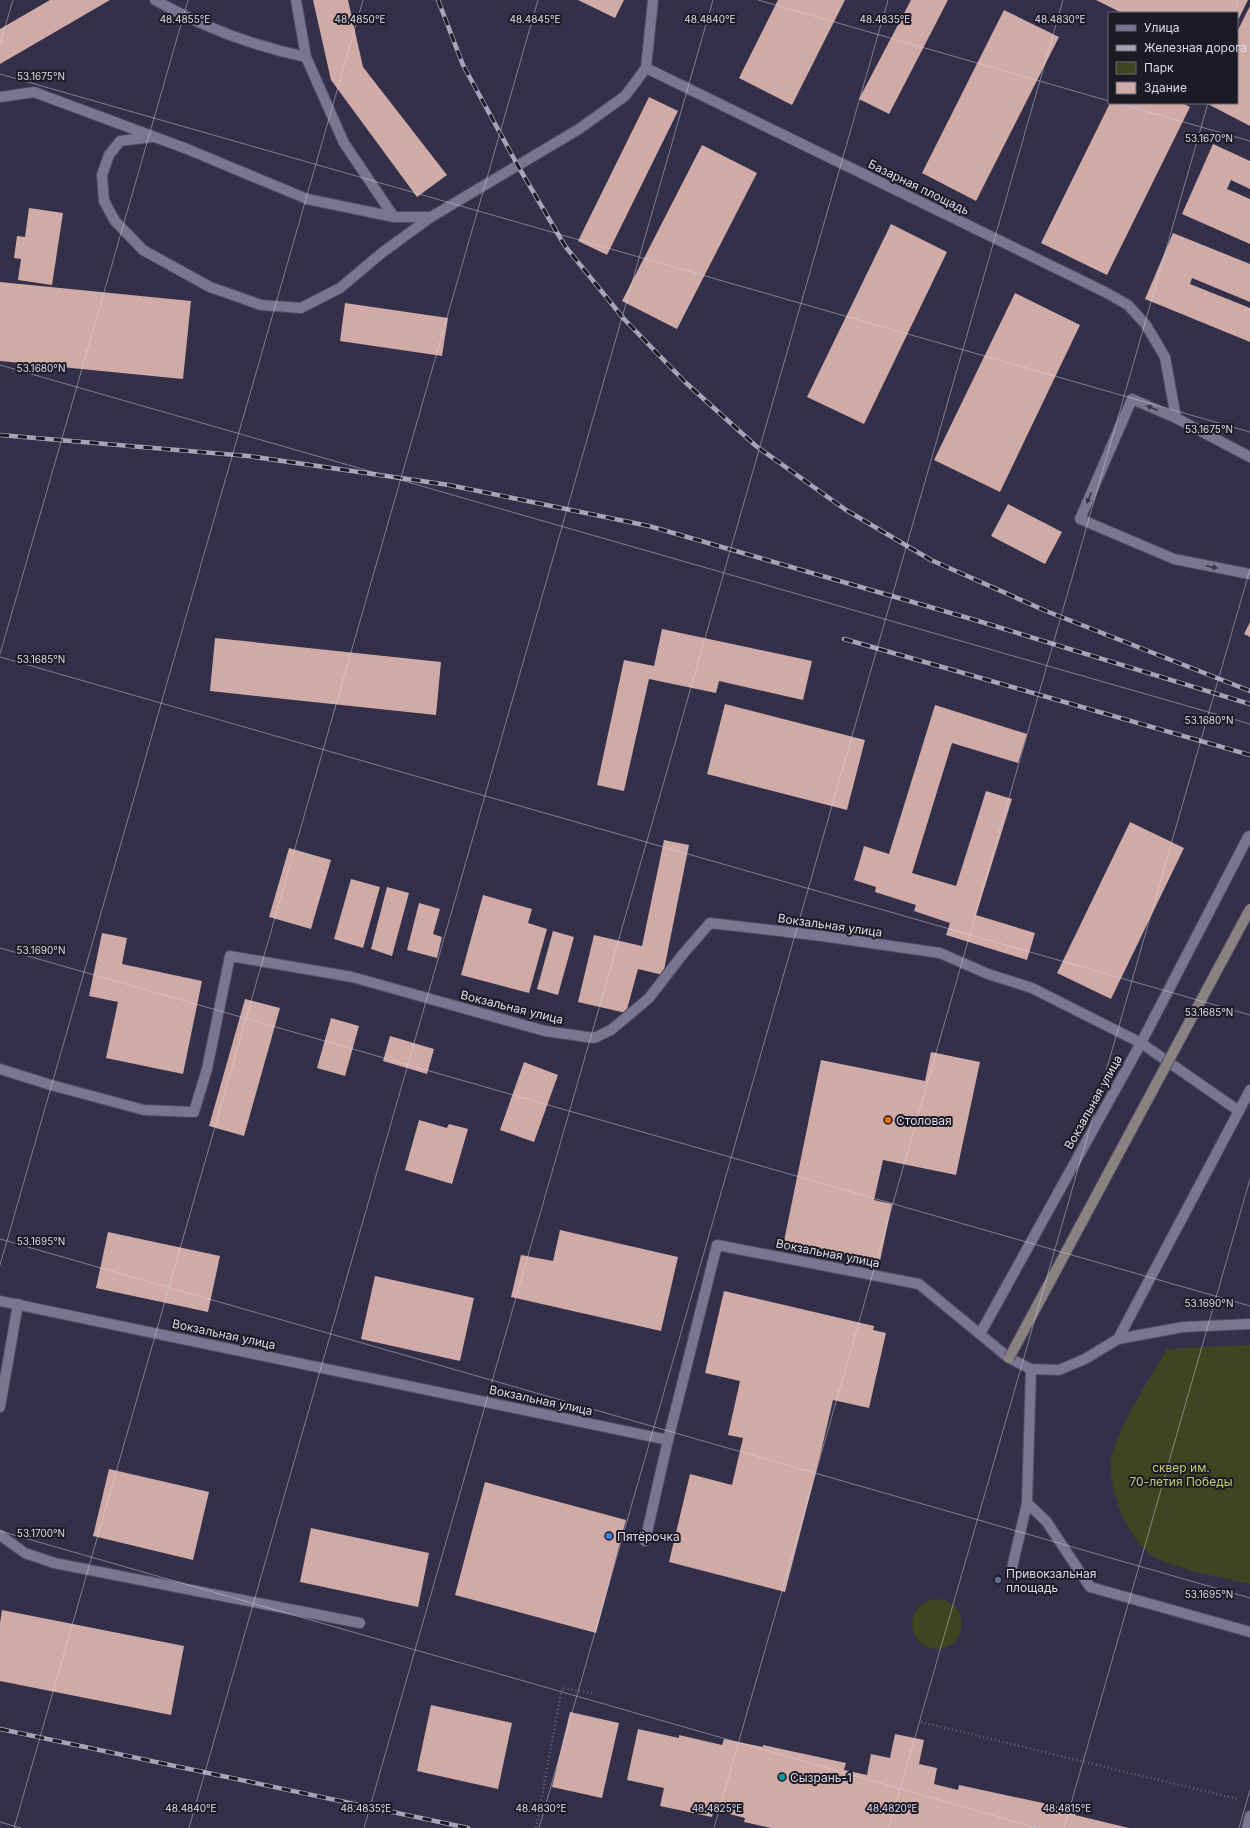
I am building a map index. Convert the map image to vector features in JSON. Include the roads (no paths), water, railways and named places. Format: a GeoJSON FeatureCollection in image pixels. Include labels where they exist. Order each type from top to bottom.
{"type":"FeatureCollection","features":[{"type":"Feature","properties":{"kind":"street"},"geometry":{"type":"LineString","coordinates":[[155,0],[184,17],[270,49],[306,58]]}},
{"type":"Feature","properties":{"kind":"street"},"geometry":{"type":"LineString","coordinates":[[296,0],[306,58],[344,143],[394,217]]}},
{"type":"Feature","properties":{"kind":"street"},"geometry":{"type":"LineString","coordinates":[[154,137],[120,141],[109,155],[102,175],[104,201],[115,221],[143,250],[210,287],[261,305],[301,308],[340,288],[382,252],[431,217],[579,129],[625,96],[646,68],[653,0]]}},
{"type":"Feature","properties":{"kind":"street","name":"Базарная площадь"},"geometry":{"type":"LineString","coordinates":[[646,68],[1098,288],[1128,305],[1146,325],[1165,357],[1176,418]]}},
{"type":"Feature","properties":{"kind":"street"},"geometry":{"type":"LineString","coordinates":[[0,97],[34,92],[154,137],[307,199],[394,217],[431,217]]}},
{"type":"Feature","properties":{"kind":"street"},"geometry":{"type":"LineString","coordinates":[[1250,457],[1176,418],[1132,399],[1080,519],[1174,559],[1250,574]]}},
{"type":"Feature","properties":{"kind":"street"},"geometry":{"type":"LineString","coordinates":[[1239,1111],[1141,1043],[1250,836]]}},
{"type":"Feature","properties":{"kind":"street"},"geometry":{"type":"LineString","coordinates":[[1009,1358],[1250,909]]}},
{"type":"Feature","properties":{"kind":"street","name":"Вокзальная улица"},"geometry":{"type":"LineString","coordinates":[[0,1069],[51,1085],[144,1110],[194,1112],[207,1069],[230,956],[352,977],[545,1031],[594,1038],[611,1030],[649,998],[683,954],[710,923],[822,936],[940,953],[988,974],[1032,988],[1141,1043],[980,1334],[919,1284],[717,1245],[668,1440],[0,1301]]}},
{"type":"Feature","properties":{"kind":"street"},"geometry":{"type":"LineString","coordinates":[[1118,1339],[1250,1090]]}},
{"type":"Feature","properties":{"kind":"street"},"geometry":{"type":"LineString","coordinates":[[0,1407],[18,1304]]}},
{"type":"Feature","properties":{"kind":"street"},"geometry":{"type":"LineString","coordinates":[[980,1334],[1009,1358],[1031,1369],[1059,1370],[1085,1359],[1118,1339],[1183,1327],[1250,1324]]}},
{"type":"Feature","properties":{"kind":"street"},"geometry":{"type":"LineString","coordinates":[[1012,1568],[1027,1503],[1031,1369]]}},
{"type":"Feature","properties":{"kind":"street"},"geometry":{"type":"LineString","coordinates":[[645,1541],[668,1440]]}},
{"type":"Feature","properties":{"kind":"street"},"geometry":{"type":"LineString","coordinates":[[1027,1503],[1046,1521],[1090,1587],[1250,1632]]}},
{"type":"Feature","properties":{"kind":"street"},"geometry":{"type":"LineString","coordinates":[[0,1536],[25,1553],[54,1563],[360,1623]]}},
{"type":"Feature","properties":{"kind":"street"},"geometry":{"type":"LineString","coordinates":[[1247,1828],[1250,1816]]}},
{"type":"Feature","properties":{"kind":"railway"},"geometry":{"type":"LineString","coordinates":[[438,0],[463,65],[518,166],[565,246],[624,319],[685,382],[756,446],[846,510],[931,560],[1046,611],[1250,691]]}},
{"type":"Feature","properties":{"kind":"railway"},"geometry":{"type":"LineString","coordinates":[[0,435],[248,456],[449,485],[649,526],[975,620],[1250,704]]}},
{"type":"Feature","properties":{"kind":"railway"},"geometry":{"type":"LineString","coordinates":[[844,639],[1250,755]]}},
{"type":"Feature","properties":{"kind":"railway"},"geometry":{"type":"LineString","coordinates":[[0,1729],[468,1828]]}},
{"type":"Feature","properties":{"kind":"place","name":"Столовая"},"geometry":{"type":"Point","coordinates":[888,1120]}},
{"type":"Feature","properties":{"kind":"place","name":"Пятёрочка"},"geometry":{"type":"Point","coordinates":[609,1536]}},
{"type":"Feature","properties":{"kind":"place","name":"Привокзальная площадь"},"geometry":{"type":"Point","coordinates":[998,1580]}},
{"type":"Feature","properties":{"kind":"place","name":"Сызрань-1"},"geometry":{"type":"Point","coordinates":[782,1777]}},
{"type":"Feature","properties":{"kind":"park label","name":"сквер им. 70-летия Победы"},"geometry":{"type":"Point","coordinates":[1181,1474]}}]}
